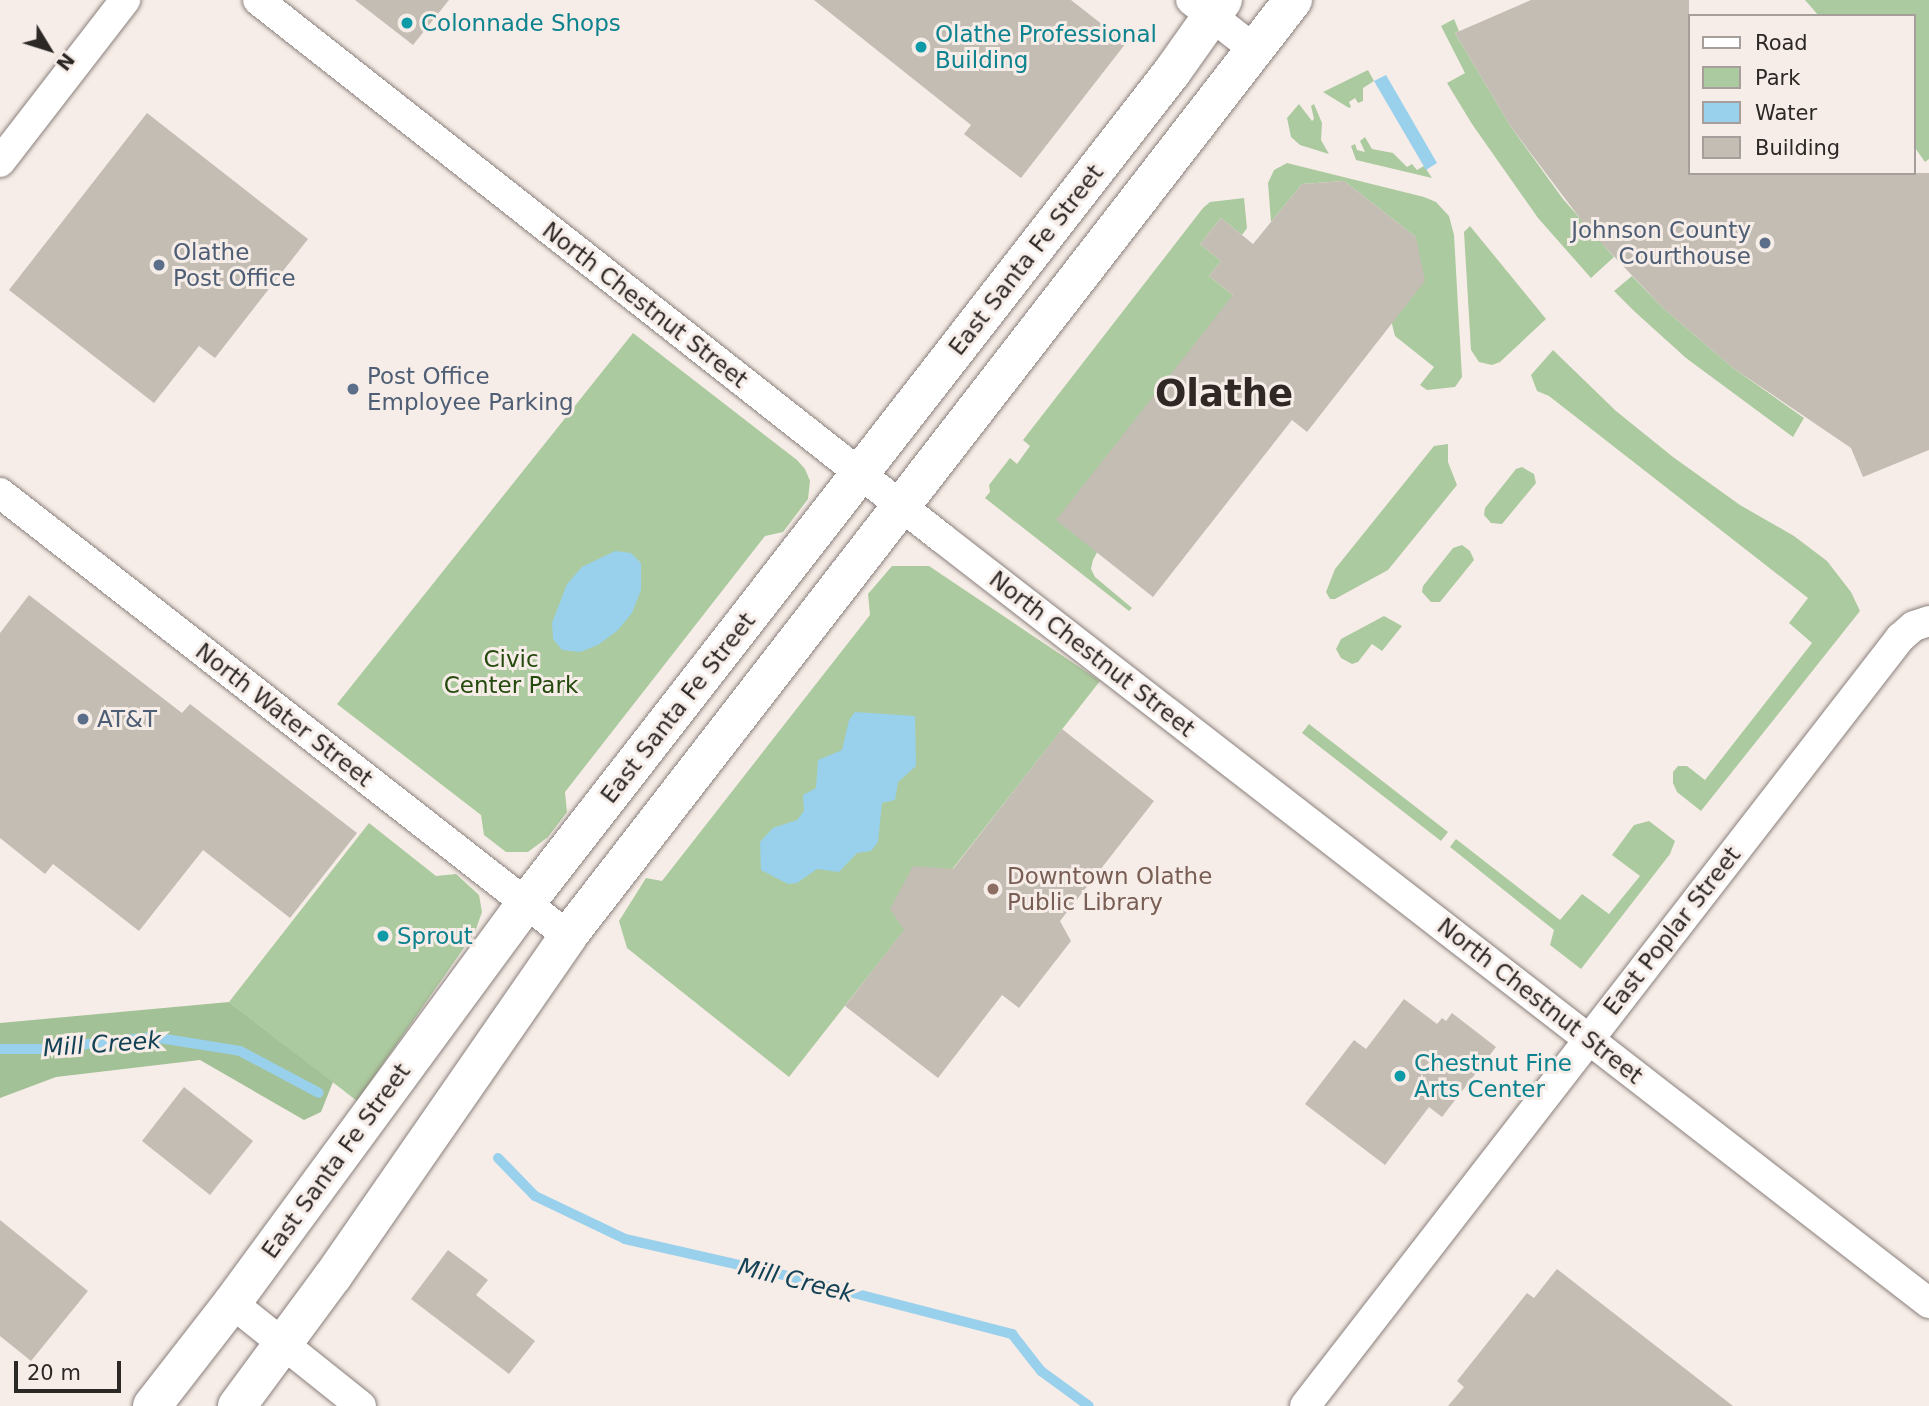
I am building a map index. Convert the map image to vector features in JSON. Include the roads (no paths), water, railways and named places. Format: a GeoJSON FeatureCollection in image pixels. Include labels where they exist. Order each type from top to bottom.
{"type":"FeatureCollection","features":[{"type":"Feature","properties":{"kind":"main road"},"geometry":{"type":"LineString","coordinates":[[237,1406],[283,1347],[568,936],[903,507],[1293,0]]}},
{"type":"Feature","properties":{"kind":"main road","name":"East Santa Fe Street"},"geometry":{"type":"LineString","coordinates":[[152,1406],[232,1303],[526,903],[1171,72],[1208,5]]}},
{"type":"Feature","properties":{"kind":"street"},"geometry":{"type":"LineString","coordinates":[[0,162],[125,0]]}},
{"type":"Feature","properties":{"kind":"street","name":"North Chestnut Street"},"geometry":{"type":"LineString","coordinates":[[258,0],[860,474],[1929,1303]]}},
{"type":"Feature","properties":{"kind":"street"},"geometry":{"type":"LineString","coordinates":[[1208,5],[1255,50]]}},
{"type":"Feature","properties":{"kind":"street","name":"North Water Street"},"geometry":{"type":"LineString","coordinates":[[0,493],[568,936]]}},
{"type":"Feature","properties":{"kind":"street","name":"East Poplar Street"},"geometry":{"type":"LineString","coordinates":[[1305,1406],[1900,638],[1922,624]]}},
{"type":"Feature","properties":{"kind":"street"},"geometry":{"type":"LineString","coordinates":[[232,1303],[283,1347],[361,1406]]}},
{"type":"Feature","properties":{"kind":"water"},"geometry":{"type":"Polygon","coordinates":[[[1386,75],[1437,163],[1426,170],[1374,81],[1386,75]]]}},
{"type":"Feature","properties":{"kind":"water"},"geometry":{"type":"Polygon","coordinates":[[[615,551],[631,553],[641,563],[641,590],[632,613],[618,630],[598,645],[580,652],[562,650],[553,639],[552,623],[567,584],[582,567],[615,551]]]}},
{"type":"Feature","properties":{"kind":"water"},"geometry":{"type":"Polygon","coordinates":[[[855,712],[915,716],[916,766],[898,782],[895,800],[882,803],[878,842],[871,851],[857,853],[839,872],[817,869],[797,883],[788,884],[761,870],[760,842],[773,828],[797,820],[804,811],[803,795],[816,788],[818,760],[842,750],[849,720],[855,712]]]}},
{"type":"Feature","properties":{"kind":"waterway","name":"Mill Creek"},"geometry":{"type":"LineString","coordinates":[[0,1049],[42,1049],[153,1037],[240,1051],[319,1093]]}},
{"type":"Feature","properties":{"kind":"waterway","name":"Mill Creek"},"geometry":{"type":"LineString","coordinates":[[498,1158],[535,1196],[625,1239],[784,1275],[1012,1334],[1041,1371],[1089,1406]]}},
{"type":"Feature","properties":{"kind":"place","name":"Colonnade Shops"},"geometry":{"type":"Point","coordinates":[407,23]}},
{"type":"Feature","properties":{"kind":"place","name":"Olathe Professional Building"},"geometry":{"type":"Point","coordinates":[921,47]}},
{"type":"Feature","properties":{"kind":"place","name":"Johnson County Courthouse"},"geometry":{"type":"Point","coordinates":[1765,243]}},
{"type":"Feature","properties":{"kind":"place","name":"Olathe Post Office"},"geometry":{"type":"Point","coordinates":[159,265]}},
{"type":"Feature","properties":{"kind":"place","name":"Post Office Employee Parking"},"geometry":{"type":"Point","coordinates":[353,389]}},
{"type":"Feature","properties":{"kind":"place","name":"AT&T"},"geometry":{"type":"Point","coordinates":[83,719]}},
{"type":"Feature","properties":{"kind":"place","name":"Downtown Olathe Public Library"},"geometry":{"type":"Point","coordinates":[993,889]}},
{"type":"Feature","properties":{"kind":"place","name":"Sprout"},"geometry":{"type":"Point","coordinates":[383,936]}},
{"type":"Feature","properties":{"kind":"place","name":"Chestnut Fine Arts Center"},"geometry":{"type":"Point","coordinates":[1400,1076]}},
{"type":"Feature","properties":{"kind":"district","name":"Olathe"},"geometry":{"type":"Point","coordinates":[1224,394]}},
{"type":"Feature","properties":{"kind":"park label","name":"Civic Center Park"},"geometry":{"type":"Point","coordinates":[511,672]}}]}
